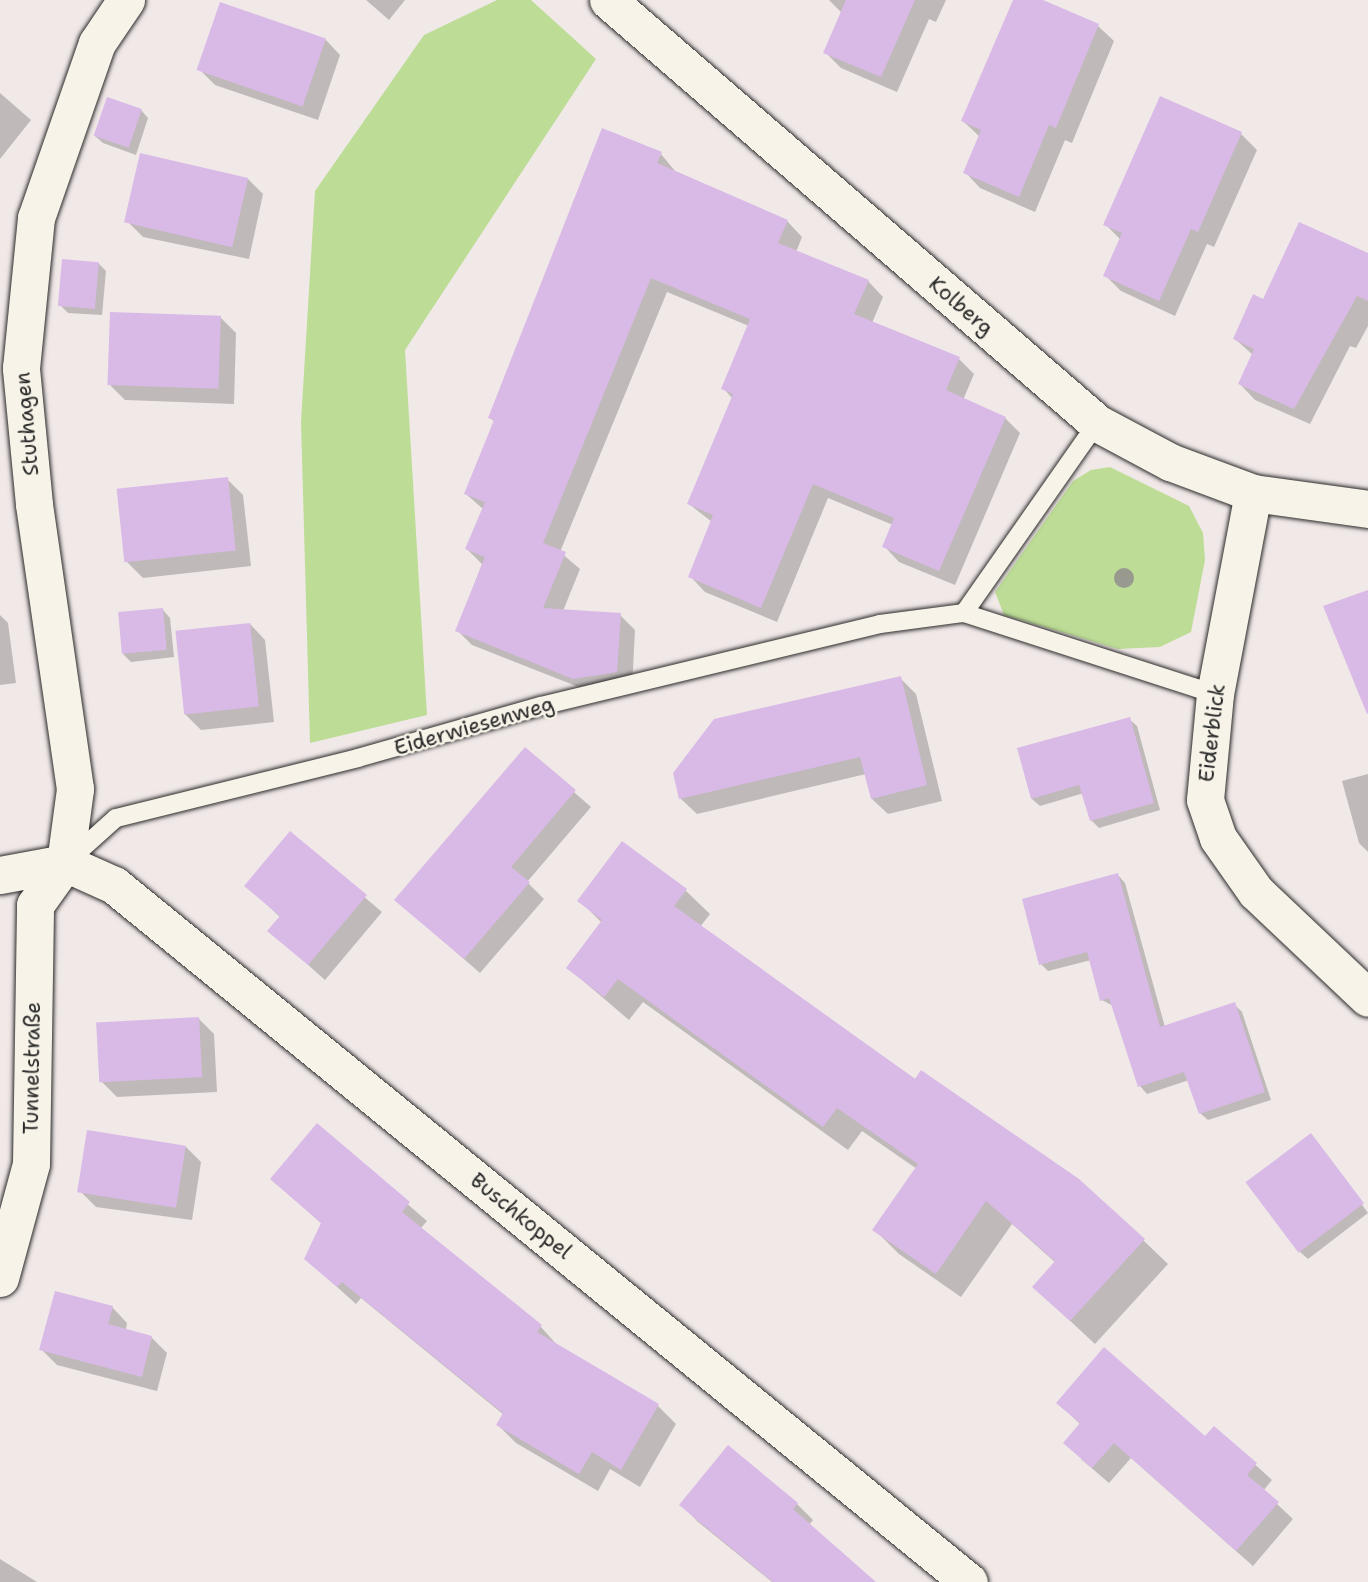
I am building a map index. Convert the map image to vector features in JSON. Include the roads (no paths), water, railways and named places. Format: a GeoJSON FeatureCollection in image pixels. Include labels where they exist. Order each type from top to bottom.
{"type":"FeatureCollection","features":[{"type":"Feature","properties":{"kind":"street","name":"Stuthagen"},"geometry":{"type":"LineString","coordinates":[[65,863],[75,789],[34,504],[21,368],[36,218],[97,43],[126,0]]}},
{"type":"Feature","properties":{"kind":"street","name":"Kolberg"},"geometry":{"type":"LineString","coordinates":[[608,0],[1097,423],[1170,461],[1253,493],[1368,509]]}},
{"type":"Feature","properties":{"kind":"street","name":"Eiderblick"},"geometry":{"type":"LineString","coordinates":[[1253,493],[1215,694],[1205,800],[1218,838],[1256,892],[1368,998]]}},
{"type":"Feature","properties":{"kind":"street"},"geometry":{"type":"LineString","coordinates":[[0,875],[65,863]]}},
{"type":"Feature","properties":{"kind":"street","name":"Tunnelstraße"},"geometry":{"type":"LineString","coordinates":[[0,1278],[31,1164],[35,905],[65,863]]}},
{"type":"Feature","properties":{"kind":"street","name":"Buschkoppel"},"geometry":{"type":"LineString","coordinates":[[65,863],[114,885],[969,1582]]}},
{"type":"Feature","properties":{"kind":"lane"},"geometry":{"type":"LineString","coordinates":[[1097,423],[964,613],[1215,694]]}},
{"type":"Feature","properties":{"kind":"lane","name":"Eiderwiesenweg"},"geometry":{"type":"LineString","coordinates":[[65,863],[116,818],[358,758],[541,706],[880,624],[964,613]]}}]}
